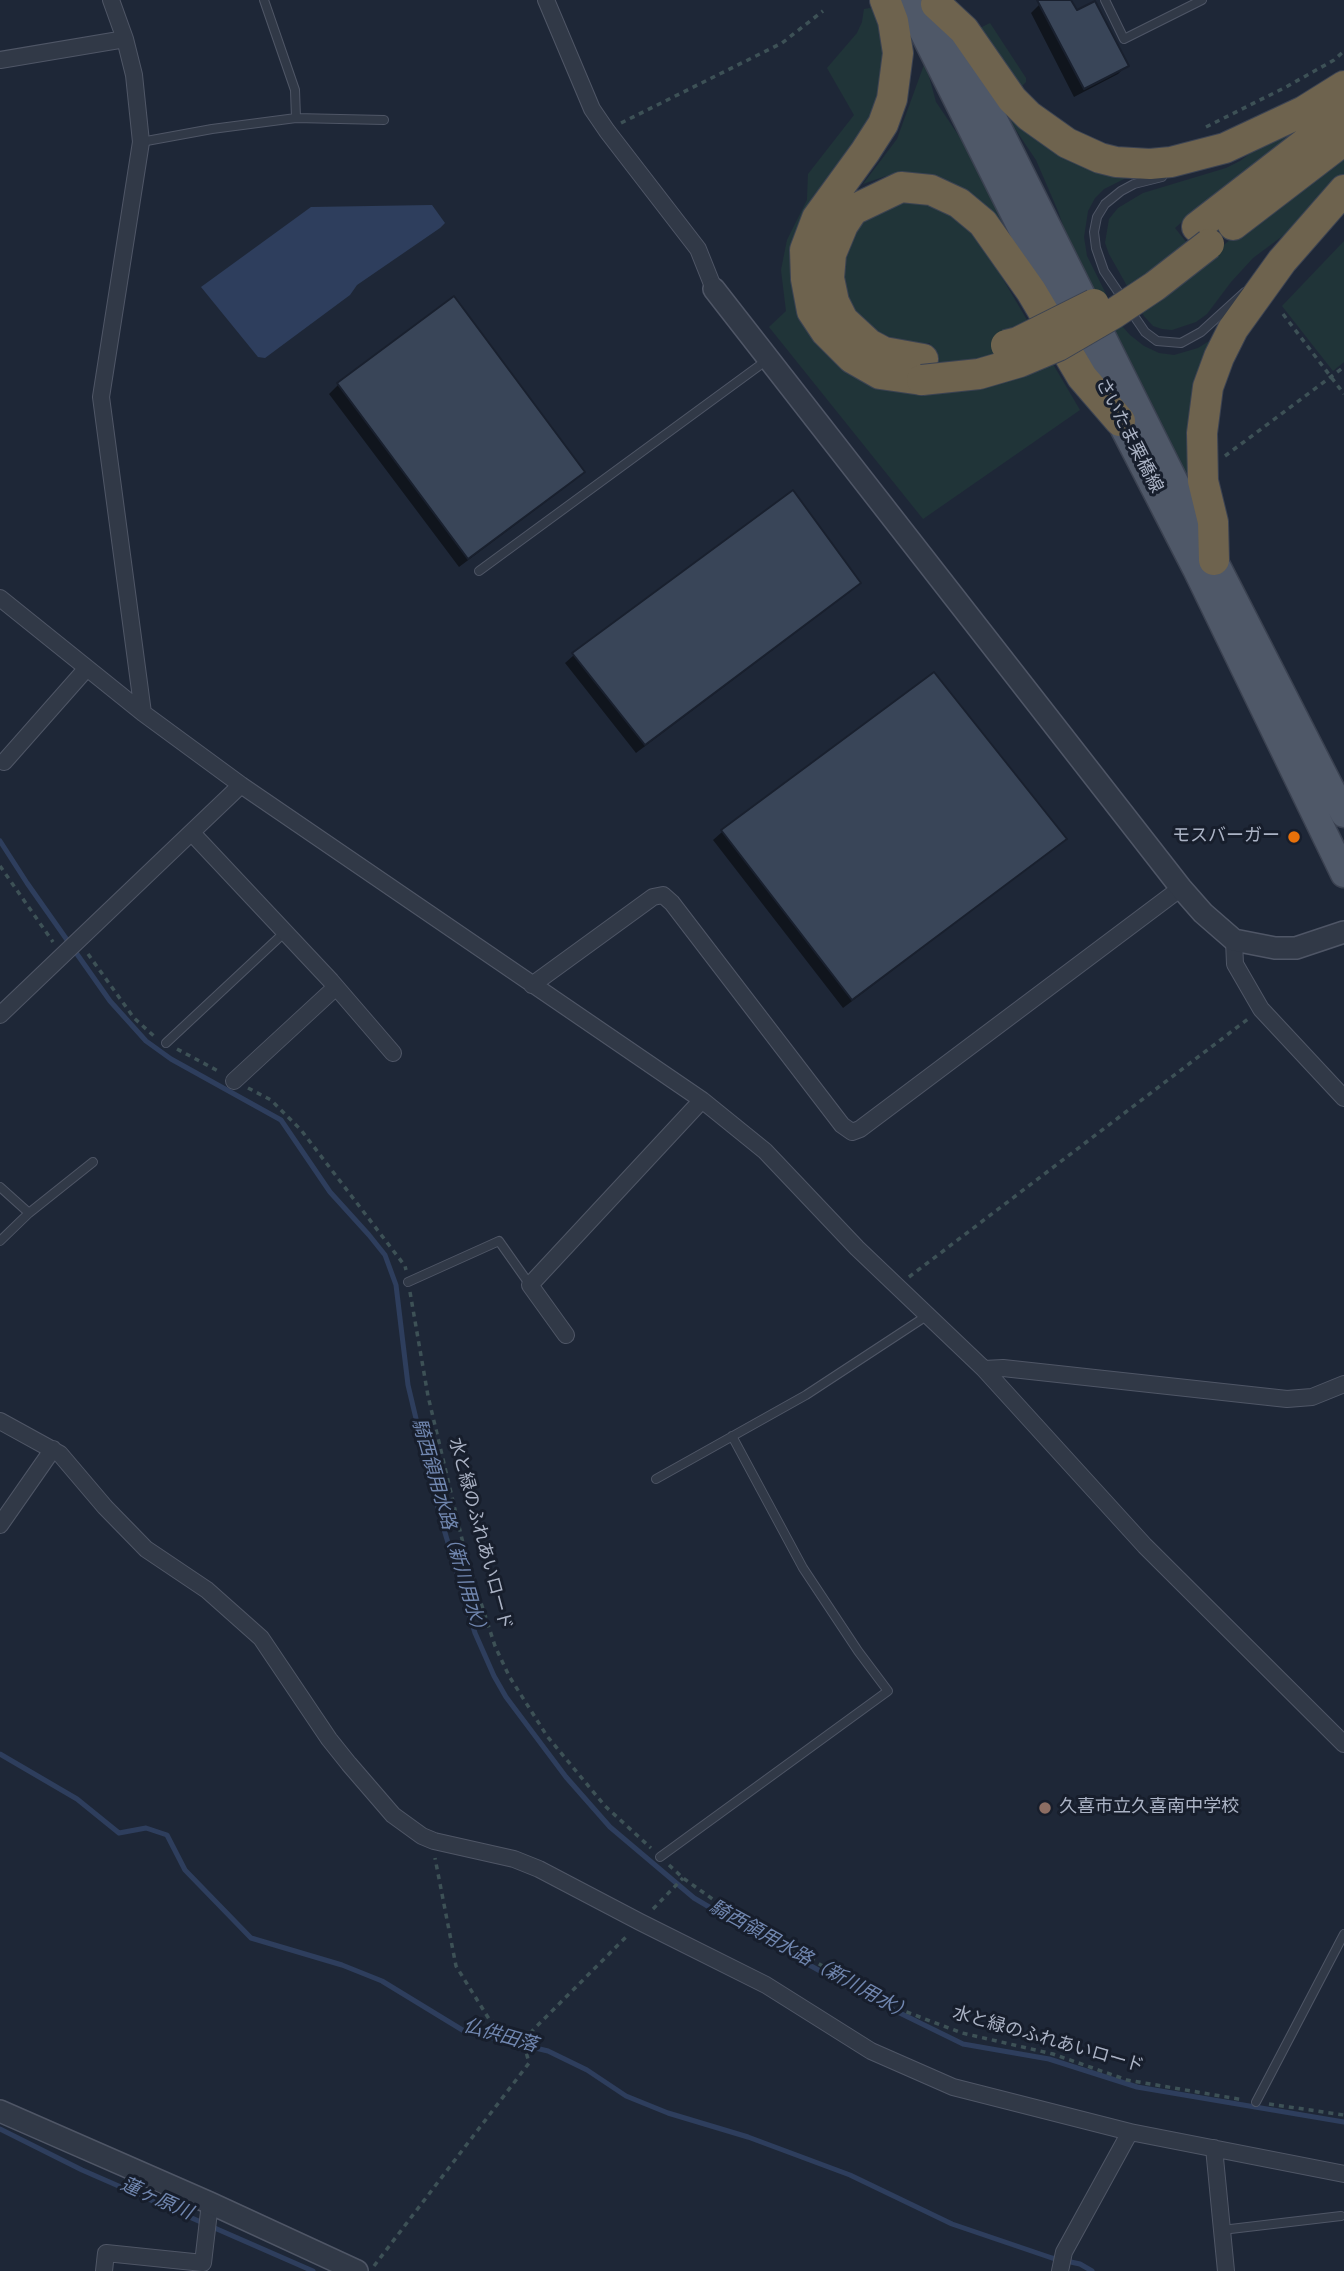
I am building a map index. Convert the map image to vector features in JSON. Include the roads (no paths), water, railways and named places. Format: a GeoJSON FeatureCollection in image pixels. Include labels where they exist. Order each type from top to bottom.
{"type":"FeatureCollection","features":[{"type":"Feature","properties":{"kind":"highway"},"geometry":{"type":"LineString","coordinates":[[885,0],[893,22],[898,53],[892,99],[883,124],[817,218],[805,250],[806,279],[812,312],[826,332],[852,358],[880,374],[923,370],[1018,342],[1044,329],[1099,301],[1145,269],[1203,236],[1344,140]]}},
{"type":"Feature","properties":{"kind":"highway"},"geometry":{"type":"LineString","coordinates":[[938,1],[964,30],[1020,107],[1048,130],[1085,152],[1116,162],[1171,162],[1236,148],[1344,86]]}},
{"type":"Feature","properties":{"kind":"highway"},"geometry":{"type":"LineString","coordinates":[[1203,236],[1344,113]]}},
{"type":"Feature","properties":{"kind":"highway"},"geometry":{"type":"LineString","coordinates":[[923,370],[869,344],[843,320],[834,302],[829,278],[831,254],[843,225],[853,210],[901,187],[930,190],[959,203],[983,223],[1031,291],[1082,377],[1120,421]]}},
{"type":"Feature","properties":{"kind":"highway"},"geometry":{"type":"LineString","coordinates":[[1214,560],[1213,522],[1203,481],[1202,433],[1208,387],[1233,329],[1282,261],[1344,190]]}},
{"type":"Feature","properties":{"kind":"main road","name":"さいたま栗橋線"},"geometry":{"type":"LineString","coordinates":[[907,0],[1196,569],[1344,874]]}},
{"type":"Feature","properties":{"kind":"main road","name":"さいたま栗橋線"},"geometry":{"type":"LineString","coordinates":[[938,1],[1214,560],[1344,814]]}},
{"type":"Feature","properties":{"kind":"street"},"geometry":{"type":"LineString","coordinates":[[111,0],[134,75],[141,142],[101,397],[143,713]]}},
{"type":"Feature","properties":{"kind":"street"},"geometry":{"type":"LineString","coordinates":[[545,0],[592,109],[698,249],[714,289],[1181,888],[1203,913],[1234,940],[1275,948],[1296,948],[1344,932]]}},
{"type":"Feature","properties":{"kind":"street"},"geometry":{"type":"LineString","coordinates":[[0,60],[125,39]]}},
{"type":"Feature","properties":{"kind":"street"},"geometry":{"type":"LineString","coordinates":[[0,598],[143,713],[242,785],[702,1100],[765,1152],[897,1287],[984,1369],[1145,1546],[1344,1744]]}},
{"type":"Feature","properties":{"kind":"street"},"geometry":{"type":"LineString","coordinates":[[4,762],[87,668]]}},
{"type":"Feature","properties":{"kind":"street"},"geometry":{"type":"LineString","coordinates":[[0,1015],[242,785]]}},
{"type":"Feature","properties":{"kind":"street"},"geometry":{"type":"LineString","coordinates":[[192,832],[336,987],[393,1054]]}},
{"type":"Feature","properties":{"kind":"street"},"geometry":{"type":"LineString","coordinates":[[532,985],[653,897],[663,894],[842,1125],[852,1132],[860,1129],[1181,888]]}},
{"type":"Feature","properties":{"kind":"street"},"geometry":{"type":"LineString","coordinates":[[1234,940],[1235,964],[1261,1009],[1344,1098]]}},
{"type":"Feature","properties":{"kind":"street"},"geometry":{"type":"LineString","coordinates":[[234,1081],[336,987]]}},
{"type":"Feature","properties":{"kind":"street"},"geometry":{"type":"LineString","coordinates":[[566,1335],[530,1286],[702,1100]]}},
{"type":"Feature","properties":{"kind":"street"},"geometry":{"type":"LineString","coordinates":[[984,1369],[1003,1368],[1287,1399],[1312,1397],[1343,1387]]}},
{"type":"Feature","properties":{"kind":"street"},"geometry":{"type":"LineString","coordinates":[[0,1421],[53,1449],[146,1549],[201,1586],[261,1639],[349,1765],[401,1822],[434,1842],[528,1864],[766,1985],[871,2051],[953,2087],[1130,2132],[1344,2174]]}},
{"type":"Feature","properties":{"kind":"street"},"geometry":{"type":"LineString","coordinates":[[0,1525],[53,1449]]}},
{"type":"Feature","properties":{"kind":"street"},"geometry":{"type":"LineString","coordinates":[[0,2111],[357,2271]]}},
{"type":"Feature","properties":{"kind":"street"},"geometry":{"type":"LineString","coordinates":[[1060,2271],[1065,2252],[1130,2132]]}},
{"type":"Feature","properties":{"kind":"street"},"geometry":{"type":"LineString","coordinates":[[1214,2148],[1226,2271]]}},
{"type":"Feature","properties":{"kind":"street"},"geometry":{"type":"LineString","coordinates":[[104,2271],[106,2253],[203,2263],[209,2203]]}},
{"type":"Feature","properties":{"kind":"lane"},"geometry":{"type":"LineString","coordinates":[[264,0],[295,90],[296,118]]}},
{"type":"Feature","properties":{"kind":"lane"},"geometry":{"type":"LineString","coordinates":[[1105,0],[1124,39],[1202,0]]}},
{"type":"Feature","properties":{"kind":"lane"},"geometry":{"type":"LineString","coordinates":[[141,142],[296,118],[384,120]]}},
{"type":"Feature","properties":{"kind":"lane"},"geometry":{"type":"LineString","coordinates":[[1176,174],[1134,184],[1121,191],[1105,204],[1097,217],[1094,232],[1104,271],[1146,332],[1157,341],[1181,343],[1211,325],[1236,299],[1282,261]]}},
{"type":"Feature","properties":{"kind":"lane"},"geometry":{"type":"LineString","coordinates":[[479,571],[768,359]]}},
{"type":"Feature","properties":{"kind":"lane"},"geometry":{"type":"LineString","coordinates":[[166,1043],[285,932]]}},
{"type":"Feature","properties":{"kind":"lane"},"geometry":{"type":"LineString","coordinates":[[0,1241],[29,1213],[93,1162]]}},
{"type":"Feature","properties":{"kind":"lane"},"geometry":{"type":"LineString","coordinates":[[0,1187],[29,1213]]}},
{"type":"Feature","properties":{"kind":"lane"},"geometry":{"type":"LineString","coordinates":[[408,1282],[499,1241],[530,1286]]}},
{"type":"Feature","properties":{"kind":"lane"},"geometry":{"type":"LineString","coordinates":[[656,1479],[806,1395],[928,1315]]}},
{"type":"Feature","properties":{"kind":"lane"},"geometry":{"type":"LineString","coordinates":[[660,1857],[888,1690],[858,1651],[803,1568],[732,1436]]}},
{"type":"Feature","properties":{"kind":"lane"},"geometry":{"type":"LineString","coordinates":[[1257,2102],[1344,1934]]}},
{"type":"Feature","properties":{"kind":"lane"},"geometry":{"type":"LineString","coordinates":[[1222,2230],[1341,2216]]}},
{"type":"Feature","properties":{"kind":"water"},"geometry":{"type":"Polygon","coordinates":[[[432,205],[445,223],[440,228],[357,285],[350,295],[265,358],[258,357],[201,287],[311,207],[432,205]]]}},
{"type":"Feature","properties":{"kind":"waterway","name":"騎西領用水路（新川用水）"},"geometry":{"type":"LineString","coordinates":[[0,841],[110,1001],[146,1041],[171,1059],[281,1120],[330,1192],[385,1255],[396,1285],[408,1385],[443,1526],[475,1633],[506,1697],[566,1777],[610,1827],[694,1898],[863,1995],[963,2044],[1049,2059],[1137,2087],[1344,2122]]}},
{"type":"Feature","properties":{"kind":"waterway","name":"仏供田落"},"geometry":{"type":"LineString","coordinates":[[0,1754],[77,1799],[119,1833],[146,1828],[167,1835],[185,1870],[251,1938],[342,1965],[382,1981],[464,2031],[548,2051],[587,2070],[626,2096],[668,2113],[748,2137],[850,2175],[952,2224],[1052,2258],[1080,2264],[1092,2271]]}},
{"type":"Feature","properties":{"kind":"waterway","name":"蓮ヶ原川"},"geometry":{"type":"LineString","coordinates":[[0,2129],[82,2170],[313,2271]]}},
{"type":"Feature","properties":{"kind":"place","name":"モスバーガー"},"geometry":{"type":"Point","coordinates":[1294,837]}},
{"type":"Feature","properties":{"kind":"place","name":"久喜市立久喜南中学校"},"geometry":{"type":"Point","coordinates":[1045,1808]}}]}
